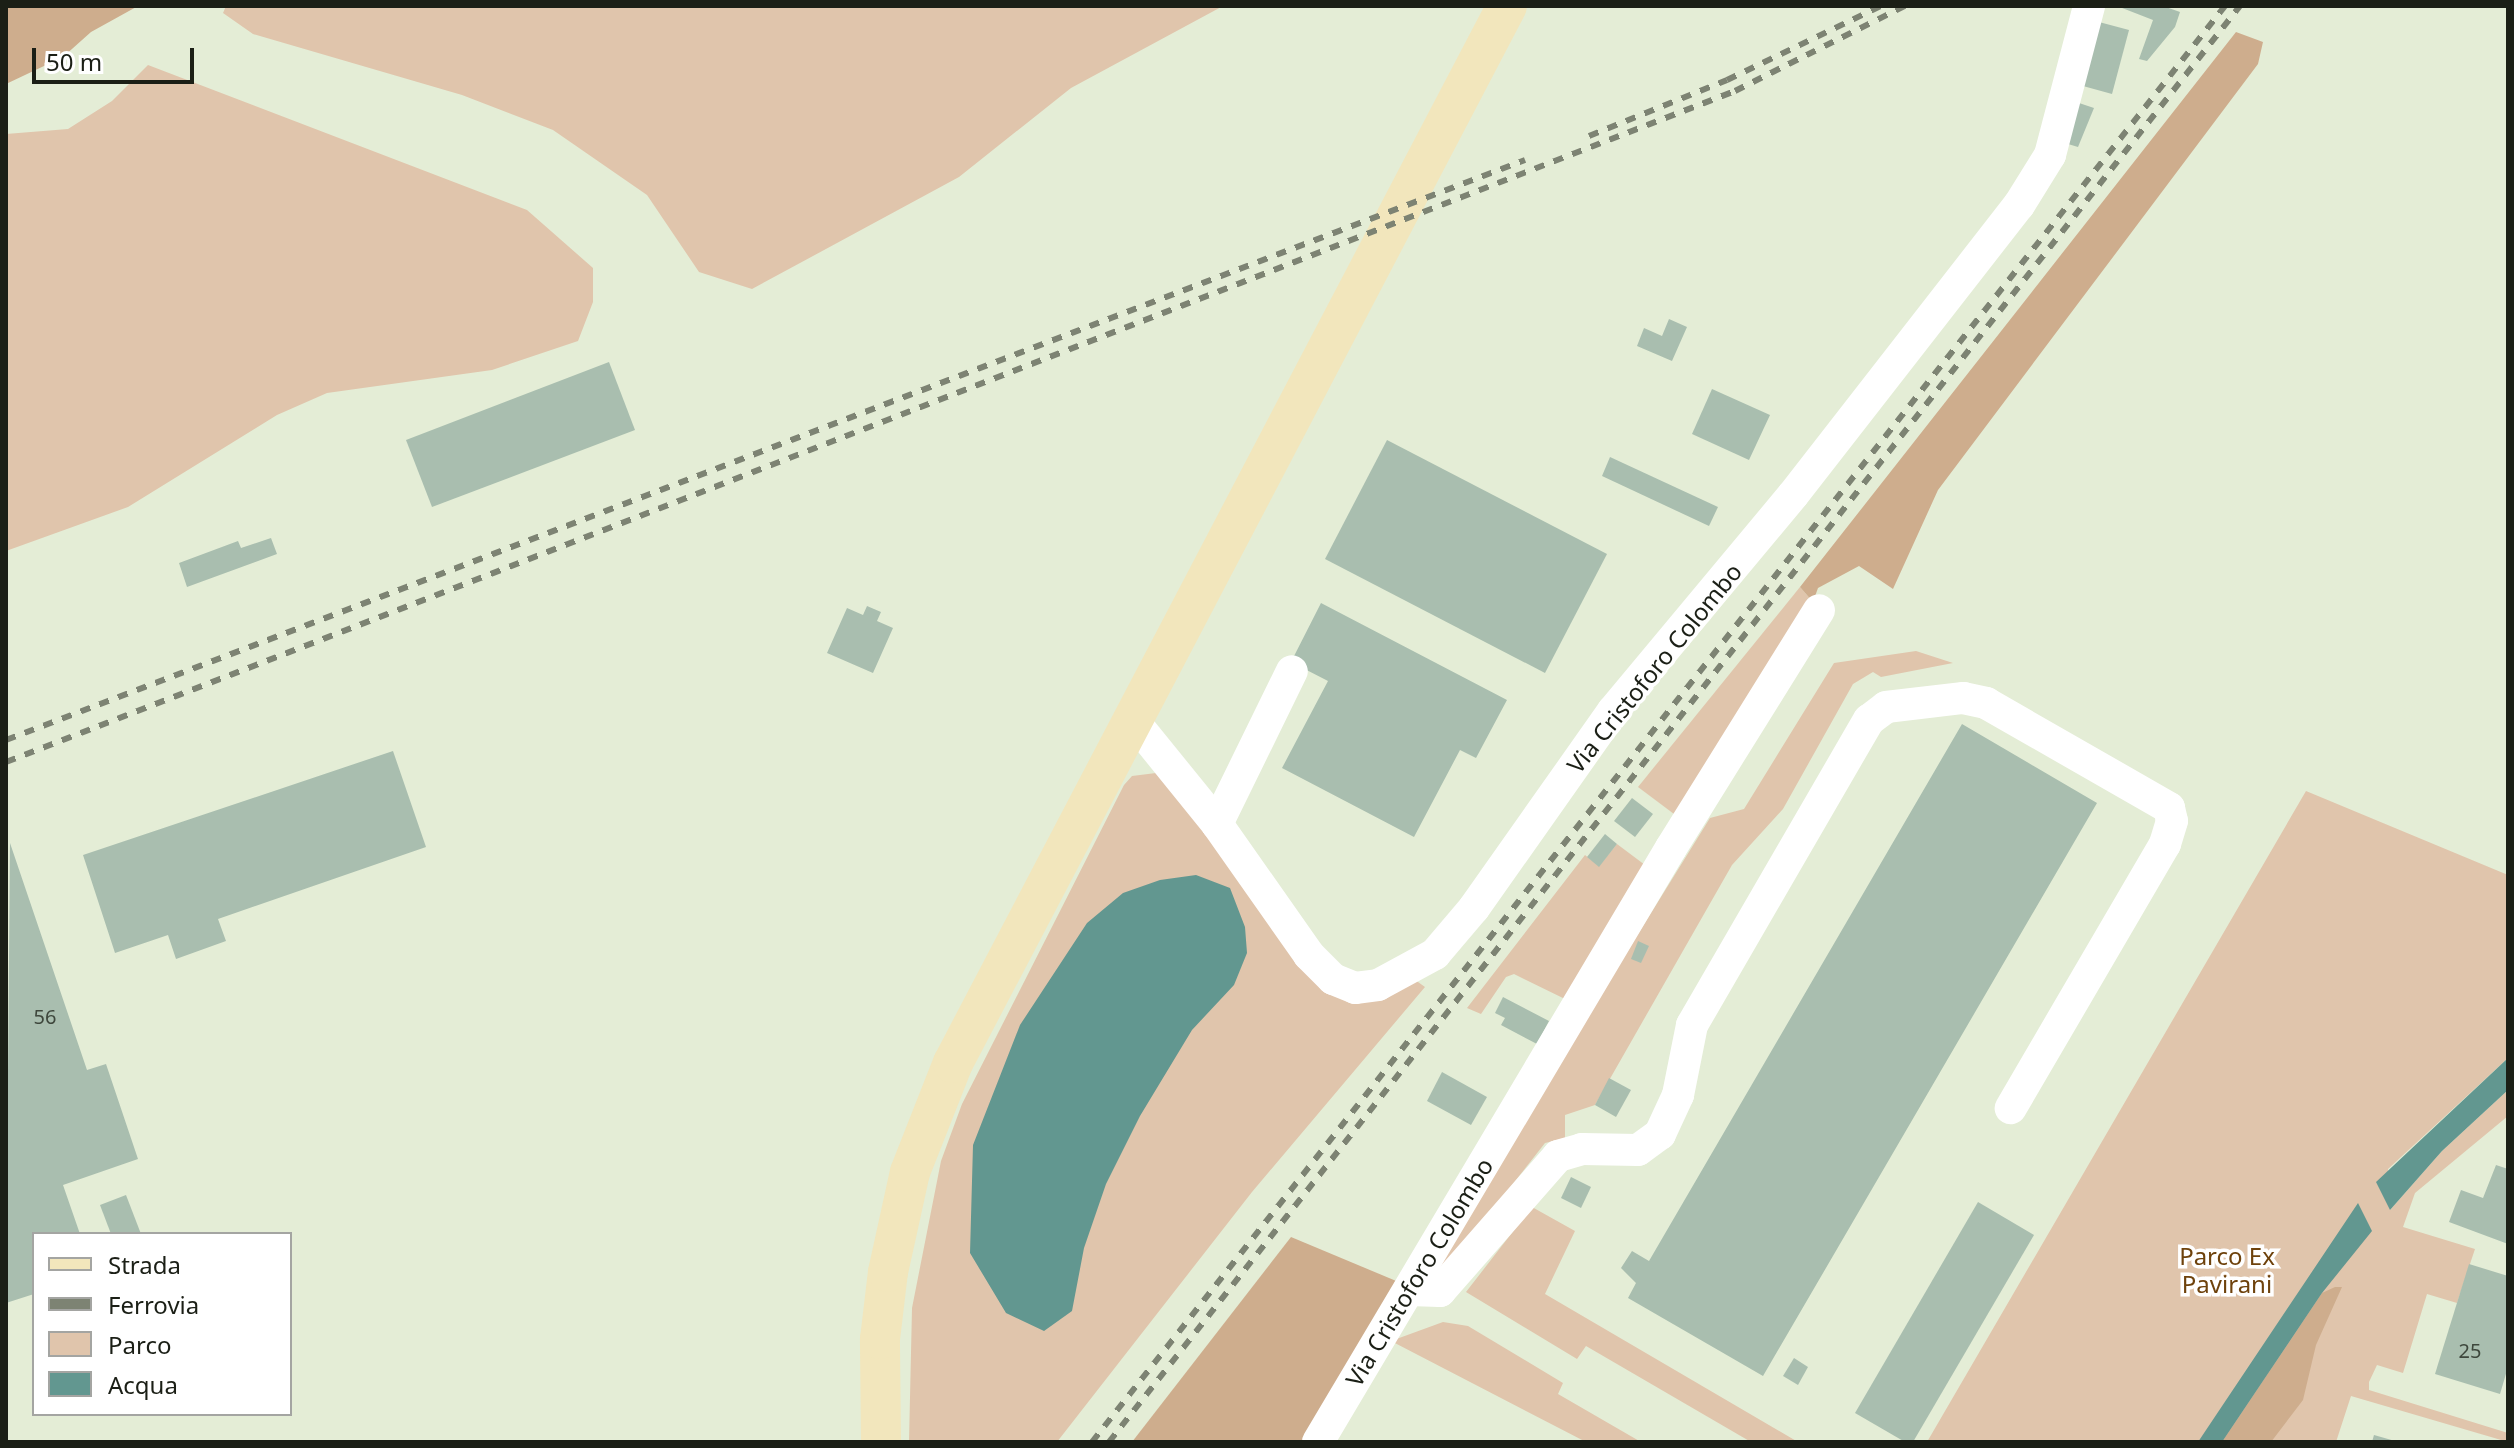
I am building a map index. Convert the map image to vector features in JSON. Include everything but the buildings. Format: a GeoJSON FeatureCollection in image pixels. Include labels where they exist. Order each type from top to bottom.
{"type":"FeatureCollection","features":[{"type":"Feature","properties":{"kind":"main road"},"geometry":{"type":"LineString","coordinates":[[881,1442],[882,1325],[910,1172],[953,1063],[1507,6]]}},
{"type":"Feature","properties":{"kind":"street","name":"Via Cristoforo Colombo"},"geometry":{"type":"LineString","coordinates":[[1132,719],[1217,824],[1309,955],[1333,979],[1355,988],[1378,985],[1435,954],[1474,908],[1613,711],[1793,495],[2026,196],[2050,155],[2089,6]]}},
{"type":"Feature","properties":{"kind":"street","name":"Via Cristoforo Colombo"},"geometry":{"type":"LineString","coordinates":[[1318,1442],[1671,848],[1819,610]]}},
{"type":"Feature","properties":{"kind":"street"},"geometry":{"type":"LineString","coordinates":[[1217,824],[1292,671]]}},
{"type":"Feature","properties":{"kind":"street"},"geometry":{"type":"LineString","coordinates":[[1409,1290],[1440,1291],[1558,1156],[1582,1149],[1638,1150],[1660,1134],[1678,1095],[1692,1025],[1869,720],[1886,707],[1963,698],[1986,703],[2169,808],[2172,821],[2165,844],[2011,1108]]}},
{"type":"Feature","properties":{"kind":"green space"},"geometry":{"type":"Polygon","coordinates":[[[226,6],[1223,6],[1071,88],[959,177],[752,289],[699,272],[647,195],[553,130],[462,95],[253,34],[223,13],[226,6]]]}},
{"type":"Feature","properties":{"kind":"green space"},"geometry":{"type":"Polygon","coordinates":[[[148,65],[527,210],[593,268],[593,302],[578,341],[492,370],[327,393],[277,415],[128,507],[6,551],[6,134],[68,129],[112,101],[148,65]]]}},
{"type":"Feature","properties":{"kind":"green space"},"geometry":{"type":"Polygon","coordinates":[[[1800,587],[1813,602],[1674,814],[1638,787],[1800,587]]]}},
{"type":"Feature","properties":{"kind":"green space"},"geometry":{"type":"Polygon","coordinates":[[[1916,651],[1953,663],[1881,677],[1873,672],[1853,684],[1783,809],[1732,865],[1595,1105],[1565,1115],[1565,1138],[1545,1143],[1444,1272],[1432,1266],[1710,818],[1744,809],[1834,663],[1916,651]]]}},
{"type":"Feature","properties":{"kind":"green space"},"geometry":{"type":"Polygon","coordinates":[[[1156,773],[1327,983],[1411,977],[1425,987],[1252,1192],[1057,1442],[909,1442],[912,1308],[941,1161],[962,1104],[1124,785],[1132,776],[1156,773]]]}},
{"type":"Feature","properties":{"kind":"green space","name":"Parco Ex Pavirani"},"geometry":{"type":"Polygon","coordinates":[[[2306,791],[2508,875],[2508,1058],[2388,1169],[2390,1210],[2442,1151],[2508,1090],[2508,1116],[2415,1193],[2403,1227],[2475,1249],[2457,1303],[2427,1294],[2403,1373],[2377,1365],[2369,1382],[2369,1390],[2508,1433],[2508,1442],[2351,1396],[2336,1442],[1927,1442],[2306,791]]]}},
{"type":"Feature","properties":{"kind":"green space"},"geometry":{"type":"Polygon","coordinates":[[[1617,844],[1645,865],[1567,1000],[1514,974],[1506,977],[1481,1014],[1467,1008],[1585,855],[1599,866],[1617,844]]]}},
{"type":"Feature","properties":{"kind":"green space"},"geometry":{"type":"Polygon","coordinates":[[[1532,1207],[1575,1231],[1545,1294],[1798,1442],[1751,1442],[1586,1346],[1577,1359],[1466,1292],[1532,1207]]]}},
{"type":"Feature","properties":{"kind":"green space"},"geometry":{"type":"Polygon","coordinates":[[[1443,1322],[1468,1326],[1563,1383],[1558,1394],[1641,1442],[1586,1442],[1391,1341],[1443,1322]]]}},
{"type":"Feature","properties":{"kind":"shaded area"},"geometry":{"type":"Polygon","coordinates":[[[6,6],[138,6],[91,32],[63,57],[6,84],[6,6]]]}},
{"type":"Feature","properties":{"kind":"shaded area"},"geometry":{"type":"Polygon","coordinates":[[[2236,32],[2263,42],[2258,64],[1938,490],[1893,589],[1859,566],[1818,588],[1813,602],[1800,587],[2236,32]]]}},
{"type":"Feature","properties":{"kind":"shaded area"},"geometry":{"type":"Polygon","coordinates":[[[1291,1237],[1401,1283],[1305,1442],[1132,1442],[1291,1237]]]}},
{"type":"Feature","properties":{"kind":"shaded area"},"geometry":{"type":"Polygon","coordinates":[[[2342,1287],[2316,1345],[2303,1400],[2271,1442],[2222,1442],[2322,1293],[2342,1287]]]}},
{"type":"Feature","properties":{"kind":"water"},"geometry":{"type":"Polygon","coordinates":[[[1196,875],[1230,888],[1245,927],[1247,953],[1234,985],[1192,1030],[1140,1116],[1106,1184],[1084,1248],[1072,1311],[1044,1331],[1006,1313],[970,1253],[973,1145],[1020,1025],[1087,923],[1123,893],[1160,880],[1196,875]]]}},
{"type":"Feature","properties":{"kind":"water"},"geometry":{"type":"Polygon","coordinates":[[[2508,1058],[2508,1090],[2442,1151],[2390,1210],[2376,1182],[2508,1058]]]}},
{"type":"Feature","properties":{"kind":"water"},"geometry":{"type":"Polygon","coordinates":[[[2358,1203],[2372,1231],[2322,1293],[2222,1442],[2198,1442],[2358,1203]]]}},
{"type":"Feature","properties":{"kind":"railway"},"geometry":{"type":"LineString","coordinates":[[1589,136],[1727,80],[1881,6]]}},
{"type":"Feature","properties":{"kind":"railway"},"geometry":{"type":"LineString","coordinates":[[6,762],[1735,91],[1905,6]]}},
{"type":"Feature","properties":{"kind":"railway"},"geometry":{"type":"LineString","coordinates":[[1092,1442],[2225,6]]}},
{"type":"Feature","properties":{"kind":"railway"},"geometry":{"type":"LineString","coordinates":[[1109,1442],[2240,6]]}},
{"type":"Feature","properties":{"kind":"railway"},"geometry":{"type":"LineString","coordinates":[[6,740],[1525,160]]}}]}
